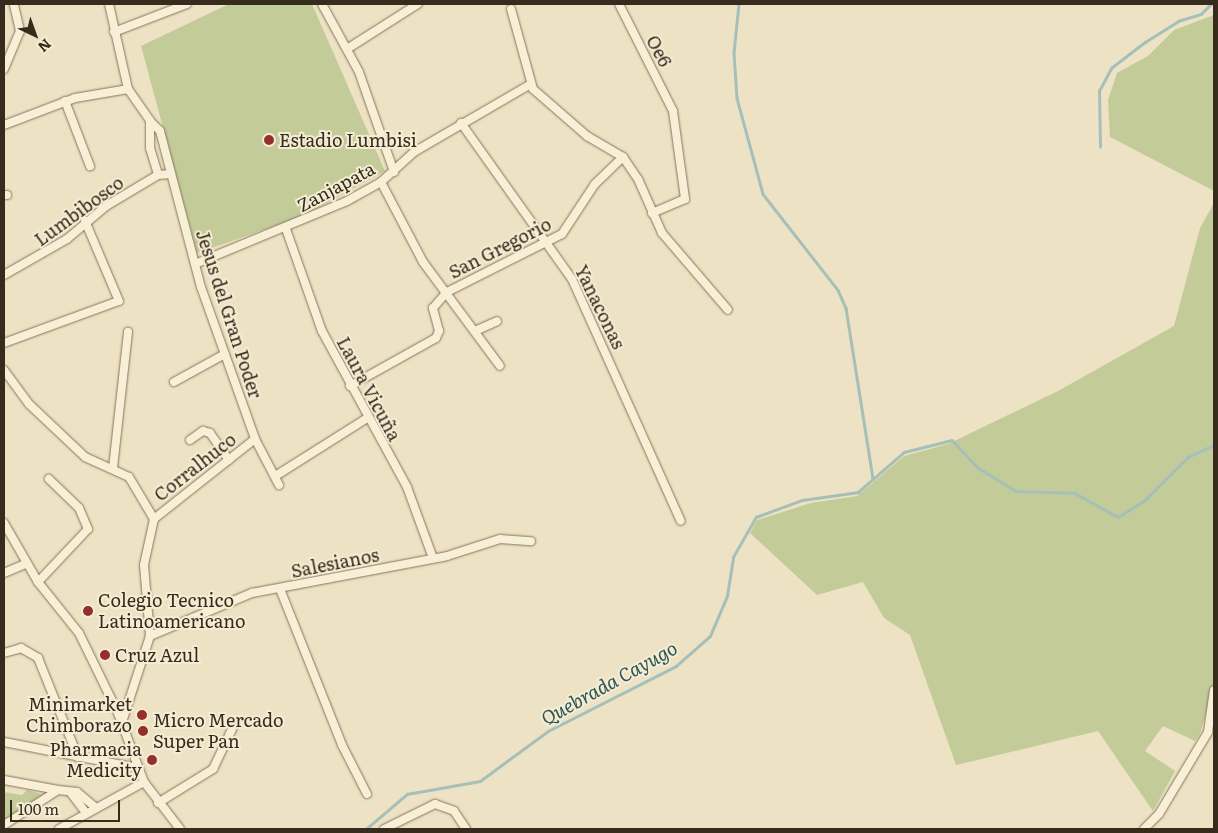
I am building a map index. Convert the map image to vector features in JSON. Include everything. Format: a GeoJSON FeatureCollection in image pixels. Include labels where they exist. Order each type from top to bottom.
{"type":"FeatureCollection","features":[{"type":"Feature","properties":{"kind":"street"},"geometry":{"type":"LineString","coordinates":[[4,70],[20,31],[14,4]]}},
{"type":"Feature","properties":{"kind":"street","name":"Jesus del Gran Poder"},"geometry":{"type":"LineString","coordinates":[[109,4],[128,89],[150,121],[160,131],[195,264],[225,354],[255,439],[277,475],[279,485]]}},
{"type":"Feature","properties":{"kind":"street"},"geometry":{"type":"LineString","coordinates":[[114,32],[187,4]]}},
{"type":"Feature","properties":{"kind":"street"},"geometry":{"type":"LineString","coordinates":[[322,4],[347,48],[394,172]]}},
{"type":"Feature","properties":{"kind":"street"},"geometry":{"type":"LineString","coordinates":[[347,48],[418,4]]}},
{"type":"Feature","properties":{"kind":"street","name":"Oe6"},"geometry":{"type":"LineString","coordinates":[[619,4],[673,112],[685,199],[652,214]]}},
{"type":"Feature","properties":{"kind":"street"},"geometry":{"type":"LineString","coordinates":[[510,9],[531,84],[556,112],[623,157],[638,179],[652,214],[677,253],[728,310]]}},
{"type":"Feature","properties":{"kind":"street","name":"Zanjapata"},"geometry":{"type":"LineString","coordinates":[[195,264],[286,229],[381,182],[414,152],[531,84]]}},
{"type":"Feature","properties":{"kind":"street"},"geometry":{"type":"LineString","coordinates":[[4,125],[65,101],[128,89]]}},
{"type":"Feature","properties":{"kind":"street"},"geometry":{"type":"LineString","coordinates":[[65,101],[90,166]]}},
{"type":"Feature","properties":{"kind":"street"},"geometry":{"type":"LineString","coordinates":[[150,121],[150,148],[158,175]]}},
{"type":"Feature","properties":{"kind":"street","name":"Yanaconas"},"geometry":{"type":"LineString","coordinates":[[461,123],[572,279],[681,521]]}},
{"type":"Feature","properties":{"kind":"street","name":"San Gregorio"},"geometry":{"type":"LineString","coordinates":[[350,386],[436,338],[439,331],[433,308],[447,292],[544,240],[554,238],[571,225],[595,184],[623,157]]}},
{"type":"Feature","properties":{"kind":"street","name":"Lumbibosco"},"geometry":{"type":"LineString","coordinates":[[4,275],[38,259],[85,221],[158,175],[171,174]]}},
{"type":"Feature","properties":{"kind":"street"},"geometry":{"type":"LineString","coordinates":[[381,182],[423,262],[500,366]]}},
{"type":"Feature","properties":{"kind":"street"},"geometry":{"type":"LineString","coordinates":[[4,343],[119,301],[85,221]]}},
{"type":"Feature","properties":{"kind":"street","name":"Laura Vicuña"},"geometry":{"type":"LineString","coordinates":[[286,229],[304,286],[350,386],[407,487],[433,558]]}},
{"type":"Feature","properties":{"kind":"street"},"geometry":{"type":"LineString","coordinates":[[475,331],[497,321]]}},
{"type":"Feature","properties":{"kind":"street"},"geometry":{"type":"LineString","coordinates":[[113,468],[128,332]]}},
{"type":"Feature","properties":{"kind":"street"},"geometry":{"type":"LineString","coordinates":[[174,382],[225,354]]}},
{"type":"Feature","properties":{"kind":"street"},"geometry":{"type":"LineString","coordinates":[[4,370],[29,404],[85,457],[113,468],[129,477],[154,519],[144,565],[150,636],[122,722]]}},
{"type":"Feature","properties":{"kind":"street"},"geometry":{"type":"LineString","coordinates":[[277,475],[367,418]]}},
{"type":"Feature","properties":{"kind":"street"},"geometry":{"type":"LineString","coordinates":[[190,440],[203,431],[210,433],[229,460]]}},
{"type":"Feature","properties":{"kind":"street","name":"Corralhuco"},"geometry":{"type":"LineString","coordinates":[[154,519],[255,439]]}},
{"type":"Feature","properties":{"kind":"street"},"geometry":{"type":"LineString","coordinates":[[38,582],[88,529],[80,508],[49,479]]}},
{"type":"Feature","properties":{"kind":"street"},"geometry":{"type":"LineString","coordinates":[[4,522],[38,582],[79,633],[122,722],[144,782],[158,803],[180,829]]}},
{"type":"Feature","properties":{"kind":"street","name":"Salesianos"},"geometry":{"type":"LineString","coordinates":[[150,636],[252,593],[433,558],[500,539],[531,541]]}},
{"type":"Feature","properties":{"kind":"street"},"geometry":{"type":"LineString","coordinates":[[4,573],[27,563]]}},
{"type":"Feature","properties":{"kind":"street"},"geometry":{"type":"LineString","coordinates":[[280,588],[342,745],[367,794]]}},
{"type":"Feature","properties":{"kind":"street"},"geometry":{"type":"LineString","coordinates":[[4,654],[22,648],[38,658],[78,757]]}},
{"type":"Feature","properties":{"kind":"street"},"geometry":{"type":"LineString","coordinates":[[1144,829],[1159,814],[1208,732],[1214,690]]}},
{"type":"Feature","properties":{"kind":"street"},"geometry":{"type":"LineString","coordinates":[[158,803],[213,769],[234,725]]}},
{"type":"Feature","properties":{"kind":"street"},"geometry":{"type":"LineString","coordinates":[[4,742],[138,768]]}},
{"type":"Feature","properties":{"kind":"street"},"geometry":{"type":"LineString","coordinates":[[4,780],[84,795],[95,807]]}},
{"type":"Feature","properties":{"kind":"street"},"geometry":{"type":"LineString","coordinates":[[59,829],[95,807],[144,782]]}},
{"type":"Feature","properties":{"kind":"street"},"geometry":{"type":"LineString","coordinates":[[4,825],[58,790]]}},
{"type":"Feature","properties":{"kind":"street"},"geometry":{"type":"LineString","coordinates":[[71,793],[86,813]]}},
{"type":"Feature","properties":{"kind":"street"},"geometry":{"type":"LineString","coordinates":[[384,829],[435,804],[454,811],[466,829]]}},
{"type":"Feature","properties":{"kind":"green space","name":"Estadio Lumbisi"},"geometry":{"type":"Polygon","coordinates":[[[229,4],[312,4],[385,171],[303,216],[197,253],[141,46],[229,4]]]}},
{"type":"Feature","properties":{"kind":"green space"},"geometry":{"type":"Polygon","coordinates":[[[1214,15],[1214,191],[1110,137],[1108,100],[1117,73],[1148,56],[1174,30],[1214,15]]]}},
{"type":"Feature","properties":{"kind":"green space"},"geometry":{"type":"Polygon","coordinates":[[[1214,203],[1214,686],[1200,734],[1195,741],[1163,726],[1145,751],[1175,771],[1153,811],[1098,731],[956,765],[910,635],[884,618],[863,582],[817,595],[750,533],[757,520],[811,503],[857,496],[904,456],[948,444],[1058,391],[1174,326],[1200,228],[1214,203]]]}},
{"type":"Feature","properties":{"kind":"green space"},"geometry":{"type":"Polygon","coordinates":[[[27,790],[44,795],[4,821],[4,792],[22,795],[27,790]]]}},
{"type":"Feature","properties":{"kind":"waterway"},"geometry":{"type":"LineString","coordinates":[[739,4],[734,53],[737,98],[763,194],[838,290],[846,308],[873,479]]}},
{"type":"Feature","properties":{"kind":"waterway"},"geometry":{"type":"LineString","coordinates":[[1100,147],[1099,91],[1111,68],[1145,42],[1178,21],[1201,14],[1211,4]]}},
{"type":"Feature","properties":{"kind":"waterway","name":"Quebrada Cayugo"},"geometry":{"type":"LineString","coordinates":[[366,829],[407,794],[480,781],[548,731],[676,666],[710,636],[727,596],[733,557],[756,517],[802,500],[858,492],[904,452],[952,440],[977,467],[1016,491],[1075,493],[1118,517],[1144,501],[1188,457],[1214,445]]}},
{"type":"Feature","properties":{"kind":"place","name":"Estadio Lumbisi"},"geometry":{"type":"Point","coordinates":[269,140]}},
{"type":"Feature","properties":{"kind":"place","name":"Colegio Tecnico Latinoamericano"},"geometry":{"type":"Point","coordinates":[88,611]}},
{"type":"Feature","properties":{"kind":"place","name":"Cruz Azul"},"geometry":{"type":"Point","coordinates":[105,655]}},
{"type":"Feature","properties":{"kind":"place","name":"Minimarket Chimborazo"},"geometry":{"type":"Point","coordinates":[142,715]}},
{"type":"Feature","properties":{"kind":"place","name":"Micro Mercado Super Pan"},"geometry":{"type":"Point","coordinates":[143,731]}},
{"type":"Feature","properties":{"kind":"place","name":"Pharmacia Medicity"},"geometry":{"type":"Point","coordinates":[152,760]}}]}
